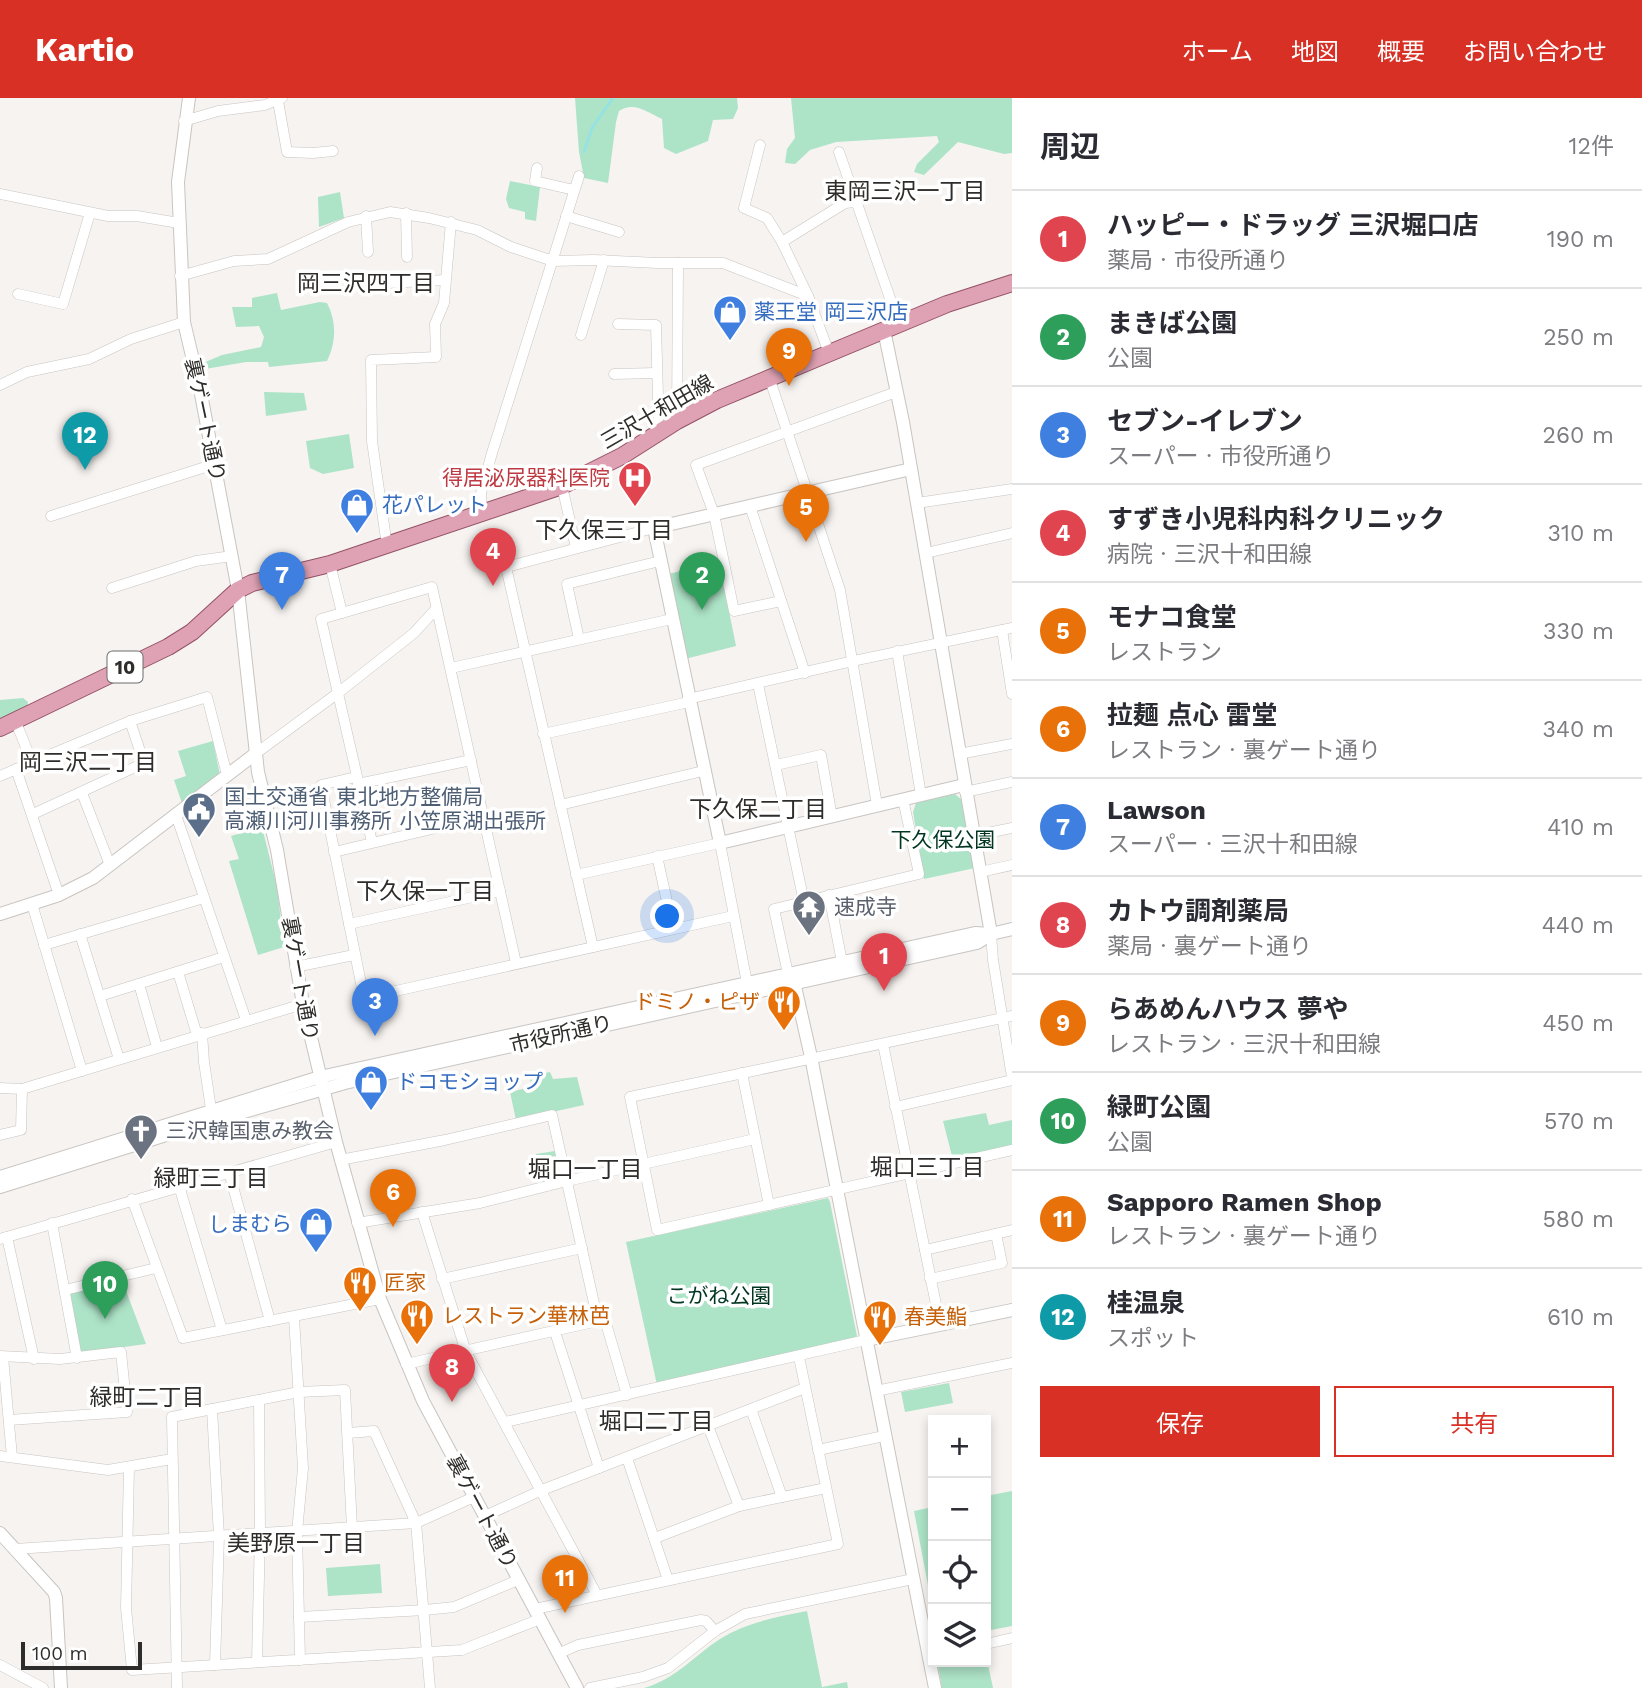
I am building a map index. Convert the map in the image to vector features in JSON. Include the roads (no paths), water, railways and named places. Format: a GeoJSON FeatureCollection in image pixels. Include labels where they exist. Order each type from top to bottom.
{"type":"FeatureCollection","features":[{"type":"Feature","properties":{"kind":"main road","name":"三沢十和田線"},"geometry":{"type":"LineString","coordinates":[[238,590],[252,583],[330,564],[387,546],[562,486],[622,456],[677,421],[769,377],[891,327],[1012,282]]}},
{"type":"Feature","properties":{"kind":"main road","name":"10"},"geometry":{"type":"LineString","coordinates":[[0,727],[168,647],[192,632],[238,590]]}},
{"type":"Feature","properties":{"kind":"street","name":"裏ゲート通り"},"geometry":{"type":"LineString","coordinates":[[189,98],[178,182],[184,322],[201,394],[238,590],[255,754],[277,850],[295,967],[321,1083],[357,1223],[380,1299],[406,1364],[577,1688]]}},
{"type":"Feature","properties":{"kind":"street"},"geometry":{"type":"LineString","coordinates":[[184,121],[218,111],[265,105],[280,99],[287,152],[333,151]]}},
{"type":"Feature","properties":{"kind":"street"},"geometry":{"type":"LineString","coordinates":[[760,145],[744,208],[767,218],[782,242],[808,296],[829,353]]}},
{"type":"Feature","properties":{"kind":"street"},"geometry":{"type":"LineString","coordinates":[[839,152],[891,327],[896,391],[1007,1017],[1012,1079],[895,1107]]}},
{"type":"Feature","properties":{"kind":"street"},"geometry":{"type":"LineString","coordinates":[[537,168],[536,181],[575,191]]}},
{"type":"Feature","properties":{"kind":"street"},"geometry":{"type":"LineString","coordinates":[[482,514],[481,493],[492,453],[579,176]]}},
{"type":"Feature","properties":{"kind":"street"},"geometry":{"type":"LineString","coordinates":[[0,194],[108,216],[137,216],[179,223]]}},
{"type":"Feature","properties":{"kind":"street"},"geometry":{"type":"LineString","coordinates":[[782,242],[845,204],[855,202]]}},
{"type":"Feature","properties":{"kind":"street"},"geometry":{"type":"LineString","coordinates":[[180,276],[234,261],[268,259],[348,222],[390,212],[451,222],[553,261],[723,264],[808,296]]}},
{"type":"Feature","properties":{"kind":"street"},"geometry":{"type":"LineString","coordinates":[[18,294],[62,304],[90,213]]}},
{"type":"Feature","properties":{"kind":"street"},"geometry":{"type":"LineString","coordinates":[[406,213],[407,257]]}},
{"type":"Feature","properties":{"kind":"street"},"geometry":{"type":"LineString","coordinates":[[366,216],[368,252]]}},
{"type":"Feature","properties":{"kind":"street"},"geometry":{"type":"LineString","coordinates":[[566,216],[619,232]]}},
{"type":"Feature","properties":{"kind":"street"},"geometry":{"type":"LineString","coordinates":[[387,546],[372,441],[371,360],[436,357],[435,324],[444,303],[451,222]]}},
{"type":"Feature","properties":{"kind":"street"},"geometry":{"type":"LineString","coordinates":[[581,335],[604,260]]}},
{"type":"Feature","properties":{"kind":"street"},"geometry":{"type":"LineString","coordinates":[[677,421],[678,262]]}},
{"type":"Feature","properties":{"kind":"street"},"geometry":{"type":"LineString","coordinates":[[387,283],[445,281]]}},
{"type":"Feature","properties":{"kind":"street"},"geometry":{"type":"LineString","coordinates":[[0,385],[27,372],[89,359],[131,339],[184,322]]}},
{"type":"Feature","properties":{"kind":"street"},"geometry":{"type":"LineString","coordinates":[[618,324],[656,325],[659,433]]}},
{"type":"Feature","properties":{"kind":"street"},"geometry":{"type":"LineString","coordinates":[[614,374],[656,373]]}},
{"type":"Feature","properties":{"kind":"street"},"geometry":{"type":"LineString","coordinates":[[769,377],[840,590],[877,805]]}},
{"type":"Feature","properties":{"kind":"street"},"geometry":{"type":"LineString","coordinates":[[781,601],[734,611],[714,514],[696,465],[896,391]]}},
{"type":"Feature","properties":{"kind":"street"},"geometry":{"type":"LineString","coordinates":[[51,516],[215,464]]}},
{"type":"Feature","properties":{"kind":"street"},"geometry":{"type":"LineString","coordinates":[[593,947],[506,567],[654,528],[911,469]]}},
{"type":"Feature","properties":{"kind":"street"},"geometry":{"type":"LineString","coordinates":[[562,486],[576,548]]}},
{"type":"Feature","properties":{"kind":"street"},"geometry":{"type":"LineString","coordinates":[[917,503],[1012,489]]}},
{"type":"Feature","properties":{"kind":"street"},"geometry":{"type":"LineString","coordinates":[[750,506],[805,673]]}},
{"type":"Feature","properties":{"kind":"street"},"geometry":{"type":"LineString","coordinates":[[654,528],[747,983]]}},
{"type":"Feature","properties":{"kind":"street"},"geometry":{"type":"LineString","coordinates":[[926,553],[1012,533]]}},
{"type":"Feature","properties":{"kind":"street"},"geometry":{"type":"LineString","coordinates":[[112,588],[196,561],[232,556]]}},
{"type":"Feature","properties":{"kind":"street"},"geometry":{"type":"LineString","coordinates":[[579,639],[567,584],[660,561]]}},
{"type":"Feature","properties":{"kind":"street"},"geometry":{"type":"LineString","coordinates":[[330,564],[342,612]]}},
{"type":"Feature","properties":{"kind":"street"},"geometry":{"type":"LineString","coordinates":[[372,842],[321,619],[432,587],[516,963]]}},
{"type":"Feature","properties":{"kind":"street"},"geometry":{"type":"LineString","coordinates":[[0,914],[79,887],[338,693],[414,633],[436,609]]}},
{"type":"Feature","properties":{"kind":"street"},"geometry":{"type":"LineString","coordinates":[[451,668],[672,618]]}},
{"type":"Feature","properties":{"kind":"street"},"geometry":{"type":"LineString","coordinates":[[543,734],[897,651],[1007,629],[1012,693]]}},
{"type":"Feature","properties":{"kind":"street"},"geometry":{"type":"LineString","coordinates":[[897,651],[921,794]]}},
{"type":"Feature","properties":{"kind":"street"},"geometry":{"type":"LineString","coordinates":[[758,684],[804,902]]}},
{"type":"Feature","properties":{"kind":"street"},"geometry":{"type":"LineString","coordinates":[[0,776],[130,721],[207,697],[227,775]]}},
{"type":"Feature","properties":{"kind":"street"},"geometry":{"type":"LineString","coordinates":[[15,720],[32,762]]}},
{"type":"Feature","properties":{"kind":"street"},"geometry":{"type":"LineString","coordinates":[[33,814],[144,763],[130,721]]}},
{"type":"Feature","properties":{"kind":"street"},"geometry":{"type":"LineString","coordinates":[[959,754],[1012,744]]}},
{"type":"Feature","properties":{"kind":"street"},"geometry":{"type":"LineString","coordinates":[[776,765],[821,755],[832,817]]}},
{"type":"Feature","properties":{"kind":"street"},"geometry":{"type":"LineString","coordinates":[[471,760],[321,785],[364,998],[733,916]]}},
{"type":"Feature","properties":{"kind":"street"},"geometry":{"type":"LineString","coordinates":[[16,769],[59,895]]}},
{"type":"Feature","properties":{"kind":"street"},"geometry":{"type":"LineString","coordinates":[[560,805],[704,771]]}},
{"type":"Feature","properties":{"kind":"street"},"geometry":{"type":"LineString","coordinates":[[576,875],[921,794],[1012,782]]}},
{"type":"Feature","properties":{"kind":"street"},"geometry":{"type":"LineString","coordinates":[[82,793],[110,865]]}},
{"type":"Feature","properties":{"kind":"street"},"geometry":{"type":"LineString","coordinates":[[903,799],[919,874],[774,909],[811,1057],[912,1579],[928,1643]]}},
{"type":"Feature","properties":{"kind":"street"},"geometry":{"type":"LineString","coordinates":[[176,815],[246,1020]]}},
{"type":"Feature","properties":{"kind":"street"},"geometry":{"type":"LineString","coordinates":[[334,852],[483,817]]}},
{"type":"Feature","properties":{"kind":"street"},"geometry":{"type":"LineString","coordinates":[[974,836],[1012,828]]}},
{"type":"Feature","properties":{"kind":"street"},"geometry":{"type":"LineString","coordinates":[[657,856],[673,929]]}},
{"type":"Feature","properties":{"kind":"street"},"geometry":{"type":"LineString","coordinates":[[980,872],[1012,866]]}},
{"type":"Feature","properties":{"kind":"street"},"geometry":{"type":"LineString","coordinates":[[349,924],[500,891]]}},
{"type":"Feature","properties":{"kind":"street"},"geometry":{"type":"LineString","coordinates":[[829,895],[842,962]]}},
{"type":"Feature","properties":{"kind":"street"},"geometry":{"type":"LineString","coordinates":[[44,945],[204,898]]}},
{"type":"Feature","properties":{"kind":"street"},"geometry":{"type":"LineString","coordinates":[[32,904],[82,1071]]}},
{"type":"Feature","properties":{"kind":"street"},"geometry":{"type":"LineString","coordinates":[[991,934],[1012,929]]}},
{"type":"Feature","properties":{"kind":"street","name":"市役所通り"},"geometry":{"type":"LineString","coordinates":[[0,1177],[211,1109],[747,983],[791,978],[842,962],[975,933],[991,934]]}},
{"type":"Feature","properties":{"kind":"street"},"geometry":{"type":"LineString","coordinates":[[80,934],[119,1059]]}},
{"type":"Feature","properties":{"kind":"street","name":"市役所通り"},"geometry":{"type":"LineString","coordinates":[[0,1187],[321,1083],[791,978],[977,943],[991,934]]}},
{"type":"Feature","properties":{"kind":"street"},"geometry":{"type":"LineString","coordinates":[[295,967],[355,955]]}},
{"type":"Feature","properties":{"kind":"street"},"geometry":{"type":"LineString","coordinates":[[100,996],[224,957]]}},
{"type":"Feature","properties":{"kind":"street"},"geometry":{"type":"LineString","coordinates":[[178,972],[199,1034],[211,1109]]}},
{"type":"Feature","properties":{"kind":"street"},"geometry":{"type":"LineString","coordinates":[[139,984],[157,1047]]}},
{"type":"Feature","properties":{"kind":"street"},"geometry":{"type":"LineString","coordinates":[[0,1088],[22,1089],[303,1004]]}},
{"type":"Feature","properties":{"kind":"street"},"geometry":{"type":"LineString","coordinates":[[1007,1017],[630,1097],[657,1230],[1012,1150]]}},
{"type":"Feature","properties":{"kind":"street"},"geometry":{"type":"LineString","coordinates":[[883,1044],[940,1324]]}},
{"type":"Feature","properties":{"kind":"street"},"geometry":{"type":"LineString","coordinates":[[741,1073],[769,1205]]}},
{"type":"Feature","properties":{"kind":"street"},"geometry":{"type":"LineString","coordinates":[[0,1135],[21,1130],[22,1089]]}},
{"type":"Feature","properties":{"kind":"street"},"geometry":{"type":"LineString","coordinates":[[340,1160],[445,1140],[552,1115],[598,1321]]}},
{"type":"Feature","properties":{"kind":"street"},"geometry":{"type":"LineString","coordinates":[[357,1223],[480,1203],[755,1139]]}},
{"type":"Feature","properties":{"kind":"street"},"geometry":{"type":"LineString","coordinates":[[34,1359],[4,1238],[336,1142]]}},
{"type":"Feature","properties":{"kind":"street"},"geometry":{"type":"LineString","coordinates":[[229,1172],[270,1321]]}},
{"type":"Feature","properties":{"kind":"street"},"geometry":{"type":"LineString","coordinates":[[179,1186],[222,1330]]}},
{"type":"Feature","properties":{"kind":"street"},"geometry":{"type":"LineString","coordinates":[[132,1199],[183,1338],[380,1299]]}},
{"type":"Feature","properties":{"kind":"street"},"geometry":{"type":"LineString","coordinates":[[422,1212],[466,1352],[597,1595]]}},
{"type":"Feature","properties":{"kind":"street"},"geometry":{"type":"LineString","coordinates":[[52,1223],[77,1358]]}},
{"type":"Feature","properties":{"kind":"street"},"geometry":{"type":"LineString","coordinates":[[925,1250],[1012,1230]]}},
{"type":"Feature","properties":{"kind":"street"},"geometry":{"type":"LineString","coordinates":[[930,1279],[1002,1263],[996,1234]]}},
{"type":"Feature","properties":{"kind":"street"},"geometry":{"type":"LineString","coordinates":[[442,1279],[582,1248]]}},
{"type":"Feature","properties":{"kind":"street"},"geometry":{"type":"LineString","coordinates":[[65,1290],[156,1268]]}},
{"type":"Feature","properties":{"kind":"street"},"geometry":{"type":"LineString","coordinates":[[505,1422],[866,1340],[1012,1310]]}},
{"type":"Feature","properties":{"kind":"street"},"geometry":{"type":"LineString","coordinates":[[294,1317],[303,1468],[297,1531],[300,1660]]}},
{"type":"Feature","properties":{"kind":"street"},"geometry":{"type":"LineString","coordinates":[[406,1364],[605,1320],[627,1395]]}},
{"type":"Feature","properties":{"kind":"street"},"geometry":{"type":"LineString","coordinates":[[555,1332],[599,1468]]}},
{"type":"Feature","properties":{"kind":"street"},"geometry":{"type":"LineString","coordinates":[[9,1419],[127,1412],[121,1352],[77,1358],[2,1357],[12,1457]]}},
{"type":"Feature","properties":{"kind":"street"},"geometry":{"type":"LineString","coordinates":[[129,1468],[126,1608],[132,1670],[462,1650],[537,1614],[597,1595],[838,1544],[799,1357]]}},
{"type":"Feature","properties":{"kind":"street"},"geometry":{"type":"LineString","coordinates":[[876,1391],[1012,1363]]}},
{"type":"Feature","properties":{"kind":"street"},"geometry":{"type":"LineString","coordinates":[[485,1516],[542,1490],[805,1388]]}},
{"type":"Feature","properties":{"kind":"street"},"geometry":{"type":"LineString","coordinates":[[177,1688],[172,1417],[299,1392],[345,1390],[352,1528]]}},
{"type":"Feature","properties":{"kind":"street"},"geometry":{"type":"LineString","coordinates":[[257,1662],[261,1533],[258,1400]]}},
{"type":"Feature","properties":{"kind":"street"},"geometry":{"type":"LineString","coordinates":[[212,1409],[219,1536],[215,1665]]}},
{"type":"Feature","properties":{"kind":"street"},"geometry":{"type":"LineString","coordinates":[[751,1409],[782,1497]]}},
{"type":"Feature","properties":{"kind":"street"},"geometry":{"type":"LineString","coordinates":[[708,1426],[739,1506]]}},
{"type":"Feature","properties":{"kind":"street"},"geometry":{"type":"LineString","coordinates":[[348,1433],[374,1431],[416,1523],[430,1688]]}},
{"type":"Feature","properties":{"kind":"street"},"geometry":{"type":"LineString","coordinates":[[818,1450],[884,1436]]}},
{"type":"Feature","properties":{"kind":"street"},"geometry":{"type":"LineString","coordinates":[[0,1456],[108,1470],[172,1459]]}},
{"type":"Feature","properties":{"kind":"street"},"geometry":{"type":"LineString","coordinates":[[627,1458],[668,1580]]}},
{"type":"Feature","properties":{"kind":"street"},"geometry":{"type":"LineString","coordinates":[[655,1538],[739,1506],[826,1488]]}},
{"type":"Feature","properties":{"kind":"street"},"geometry":{"type":"LineString","coordinates":[[5,1541],[128,1541],[416,1523],[474,1497]]}},
{"type":"Feature","properties":{"kind":"street"},"geometry":{"type":"LineString","coordinates":[[5,1541],[54,1592],[61,1688]]}},
{"type":"Feature","properties":{"kind":"street"},"geometry":{"type":"LineString","coordinates":[[590,1688],[643,1677],[668,1668],[715,1631],[745,1614],[912,1579]]}},
{"type":"Feature","properties":{"kind":"street"},"geometry":{"type":"LineString","coordinates":[[299,1617],[425,1611],[454,1607],[518,1580]]}},
{"type":"Feature","properties":{"kind":"street"},"geometry":{"type":"LineString","coordinates":[[560,1653],[578,1645],[701,1620],[706,1621],[715,1631]]}},
{"type":"Feature","properties":{"kind":"street"},"geometry":{"type":"LineString","coordinates":[[991,1643],[1012,1638]]}},
{"type":"Feature","properties":{"kind":"street"},"geometry":{"type":"LineString","coordinates":[[0,1665],[43,1688]]}},
{"type":"Feature","properties":{"kind":"street"},"geometry":{"type":"LineString","coordinates":[[932,1667],[935,1688]]}},
{"type":"Feature","properties":{"kind":"waterway"},"geometry":{"type":"LineString","coordinates":[[584,152],[592,128],[613,98]]}},
{"type":"Feature","properties":{"kind":"place","name":"薬王堂 岡三沢店"},"geometry":{"type":"Point","coordinates":[730,342]}},
{"type":"Feature","properties":{"kind":"place","name":"らあめんハウス 夢や"},"geometry":{"type":"Point","coordinates":[789,386]}},
{"type":"Feature","properties":{"kind":"place","name":"桂温泉"},"geometry":{"type":"Point","coordinates":[85,470]}},
{"type":"Feature","properties":{"kind":"place","name":"得居泌尿器科医院"},"geometry":{"type":"Point","coordinates":[635,508]}},
{"type":"Feature","properties":{"kind":"place","name":"花パレット"},"geometry":{"type":"Point","coordinates":[357,535]}},
{"type":"Feature","properties":{"kind":"place","name":"モナコ食堂"},"geometry":{"type":"Point","coordinates":[806,542]}},
{"type":"Feature","properties":{"kind":"place","name":"すずき小児科内科クリニック"},"geometry":{"type":"Point","coordinates":[493,586]}},
{"type":"Feature","properties":{"kind":"place","name":"Lawson"},"geometry":{"type":"Point","coordinates":[282,610]}},
{"type":"Feature","properties":{"kind":"place","name":"まきば公園"},"geometry":{"type":"Point","coordinates":[702,610]}},
{"type":"Feature","properties":{"kind":"place","name":"国土交通省 東北地方整備局 高瀬川河川事務所 小笠原湖出張所"},"geometry":{"type":"Point","coordinates":[199,839]}},
{"type":"Feature","properties":{"kind":"place","name":"速成寺"},"geometry":{"type":"Point","coordinates":[809,937]}},
{"type":"Feature","properties":{"kind":"place","name":"ハッピー・ドラッグ 三沢堀口店"},"geometry":{"type":"Point","coordinates":[884,991]}},
{"type":"Feature","properties":{"kind":"place","name":"ドミノ・ピザ"},"geometry":{"type":"Point","coordinates":[784,1032]}},
{"type":"Feature","properties":{"kind":"place","name":"セブン-イレブン"},"geometry":{"type":"Point","coordinates":[375,1036]}},
{"type":"Feature","properties":{"kind":"place","name":"ドコモショップ"},"geometry":{"type":"Point","coordinates":[371,1112]}},
{"type":"Feature","properties":{"kind":"place","name":"三沢韓国恵み教会"},"geometry":{"type":"Point","coordinates":[141,1161]}},
{"type":"Feature","properties":{"kind":"place","name":"拉麺 点心 雷堂"},"geometry":{"type":"Point","coordinates":[393,1227]}},
{"type":"Feature","properties":{"kind":"place","name":"しまむら"},"geometry":{"type":"Point","coordinates":[316,1254]}},
{"type":"Feature","properties":{"kind":"place","name":"匠家"},"geometry":{"type":"Point","coordinates":[360,1313]}},
{"type":"Feature","properties":{"kind":"place","name":"緑町公園"},"geometry":{"type":"Point","coordinates":[105,1319]}},
{"type":"Feature","properties":{"kind":"place","name":"レストラン華林芭"},"geometry":{"type":"Point","coordinates":[417,1346]}},
{"type":"Feature","properties":{"kind":"place","name":"春美鮨"},"geometry":{"type":"Point","coordinates":[880,1347]}},
{"type":"Feature","properties":{"kind":"place","name":"カトウ調剤薬局"},"geometry":{"type":"Point","coordinates":[452,1402]}},
{"type":"Feature","properties":{"kind":"place","name":"Sapporo Ramen Shop"},"geometry":{"type":"Point","coordinates":[565,1613]}},
{"type":"Feature","properties":{"kind":"district","name":"東岡三沢一丁目"},"geometry":{"type":"Point","coordinates":[905,191]}},
{"type":"Feature","properties":{"kind":"district","name":"岡三沢四丁目"},"geometry":{"type":"Point","coordinates":[366,283]}},
{"type":"Feature","properties":{"kind":"district","name":"下久保三丁目"},"geometry":{"type":"Point","coordinates":[604,530]}},
{"type":"Feature","properties":{"kind":"district","name":"岡三沢二丁目"},"geometry":{"type":"Point","coordinates":[88,762]}},
{"type":"Feature","properties":{"kind":"district","name":"下久保二丁目"},"geometry":{"type":"Point","coordinates":[758,809]}},
{"type":"Feature","properties":{"kind":"district","name":"下久保一丁目"},"geometry":{"type":"Point","coordinates":[425,891]}},
{"type":"Feature","properties":{"kind":"district","name":"堀口三丁目"},"geometry":{"type":"Point","coordinates":[927,1167]}},
{"type":"Feature","properties":{"kind":"district","name":"堀口一丁目"},"geometry":{"type":"Point","coordinates":[585,1169]}},
{"type":"Feature","properties":{"kind":"district","name":"緑町三丁目"},"geometry":{"type":"Point","coordinates":[211,1178]}},
{"type":"Feature","properties":{"kind":"district","name":"緑町二丁目"},"geometry":{"type":"Point","coordinates":[147,1397]}},
{"type":"Feature","properties":{"kind":"district","name":"堀口二丁目"},"geometry":{"type":"Point","coordinates":[656,1421]}},
{"type":"Feature","properties":{"kind":"district","name":"美野原一丁目"},"geometry":{"type":"Point","coordinates":[296,1543]}},
{"type":"Feature","properties":{"kind":"park label","name":"下久保公園"},"geometry":{"type":"Point","coordinates":[943,840]}},
{"type":"Feature","properties":{"kind":"park label","name":"こがね公園"},"geometry":{"type":"Point","coordinates":[719,1296]}}]}
